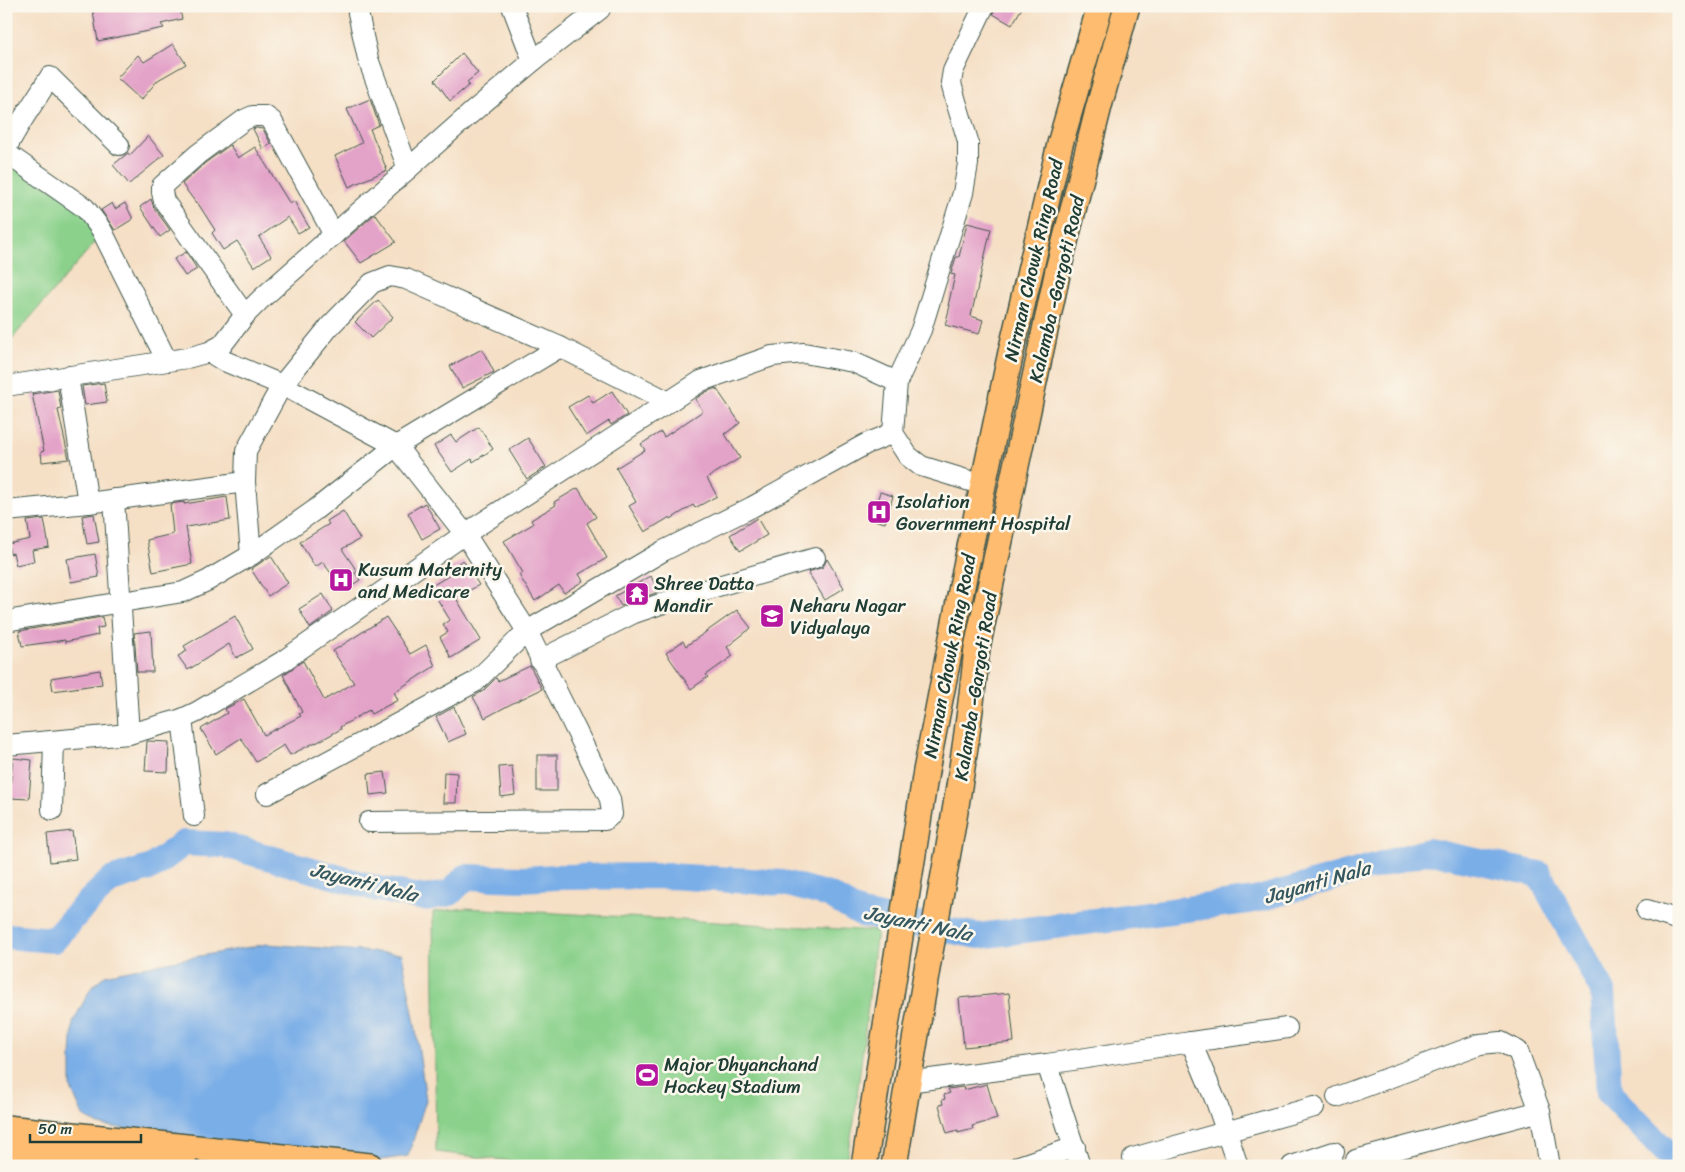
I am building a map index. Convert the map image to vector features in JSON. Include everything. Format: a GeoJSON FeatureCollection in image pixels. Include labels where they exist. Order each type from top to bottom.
{"type":"FeatureCollection","features":[{"type":"Feature","properties":{"kind":"main road","name":"Nirman Chowk Ring Road"},"geometry":{"type":"LineString","coordinates":[[864,1166],[928,762],[964,571],[1011,352],[1060,144],[1100,6]]}},
{"type":"Feature","properties":{"kind":"main road","name":"Kalamba -Gargoti Road"},"geometry":{"type":"LineString","coordinates":[[894,1166],[971,709],[977,648],[1058,270],[1098,106],[1127,6]]}},
{"type":"Feature","properties":{"kind":"main road"},"geometry":{"type":"LineString","coordinates":[[6,1128],[370,1166]]}},
{"type":"Feature","properties":{"kind":"main road"},"geometry":{"type":"LineString","coordinates":[[6,1153],[120,1159],[184,1166]]}},
{"type":"Feature","properties":{"kind":"street"},"geometry":{"type":"LineString","coordinates":[[359,6],[358,13],[368,58],[408,169]]}},
{"type":"Feature","properties":{"kind":"street"},"geometry":{"type":"LineString","coordinates":[[512,6],[533,61]]}},
{"type":"Feature","properties":{"kind":"street"},"geometry":{"type":"LineString","coordinates":[[6,386],[167,361],[209,352],[222,345],[245,315],[334,235],[470,114],[533,61],[600,9],[601,6]]}},
{"type":"Feature","properties":{"kind":"street"},"geometry":{"type":"LineString","coordinates":[[983,485],[921,466],[908,456],[893,433],[897,382],[921,330],[963,193],[968,164],[968,141],[952,83],[953,71],[984,6]]}},
{"type":"Feature","properties":{"kind":"street"},"geometry":{"type":"LineString","coordinates":[[6,148],[50,77],[119,145]]}},
{"type":"Feature","properties":{"kind":"street"},"geometry":{"type":"LineString","coordinates":[[245,315],[164,201],[162,186],[198,154],[244,120],[254,116],[265,116],[272,121],[334,235]]}},
{"type":"Feature","properties":{"kind":"street"},"geometry":{"type":"LineString","coordinates":[[6,153],[86,208],[101,229],[167,361]]}},
{"type":"Feature","properties":{"kind":"street"},"geometry":{"type":"LineString","coordinates":[[251,555],[245,482],[246,452],[282,385],[330,326],[372,283],[390,276],[406,279],[560,347],[669,402]]}},
{"type":"Feature","properties":{"kind":"street"},"geometry":{"type":"LineString","coordinates":[[6,620],[183,592],[207,581],[251,555],[315,510],[396,446],[560,347]]}},
{"type":"Feature","properties":{"kind":"street"},"geometry":{"type":"LineString","coordinates":[[209,352],[222,360],[282,385],[396,446],[465,534],[527,631],[610,799],[612,814],[605,820],[369,822]]}},
{"type":"Feature","properties":{"kind":"street"},"geometry":{"type":"LineString","coordinates":[[6,745],[129,734],[182,719],[282,661],[465,534],[701,381],[772,356],[804,353],[852,362],[897,382]]}},
{"type":"Feature","properties":{"kind":"street"},"geometry":{"type":"LineString","coordinates":[[68,376],[88,503]]}},
{"type":"Feature","properties":{"kind":"street"},"geometry":{"type":"LineString","coordinates":[[267,794],[474,682],[527,631],[663,551],[752,507],[866,444],[893,433]]}},
{"type":"Feature","properties":{"kind":"street"},"geometry":{"type":"LineString","coordinates":[[6,512],[245,482]]}},
{"type":"Feature","properties":{"kind":"street"},"geometry":{"type":"LineString","coordinates":[[114,499],[129,734]]}},
{"type":"Feature","properties":{"kind":"street"},"geometry":{"type":"LineString","coordinates":[[540,660],[634,613],[687,595],[815,558]]}},
{"type":"Feature","properties":{"kind":"street"},"geometry":{"type":"LineString","coordinates":[[182,719],[194,816]]}},
{"type":"Feature","properties":{"kind":"street"},"geometry":{"type":"LineString","coordinates":[[52,810],[54,741]]}},
{"type":"Feature","properties":{"kind":"street"},"geometry":{"type":"LineString","coordinates":[[1647,910],[1679,920]]}},
{"type":"Feature","properties":{"kind":"street"},"geometry":{"type":"LineString","coordinates":[[907,1082],[1048,1064],[1286,1028]]}},
{"type":"Feature","properties":{"kind":"street"},"geometry":{"type":"LineString","coordinates":[[1191,1042],[1217,1104],[1238,1166]]}},
{"type":"Feature","properties":{"kind":"street"},"geometry":{"type":"LineString","coordinates":[[1337,1096],[1480,1044],[1502,1042],[1518,1051],[1540,1111],[1550,1166]]}},
{"type":"Feature","properties":{"kind":"street"},"geometry":{"type":"LineString","coordinates":[[1019,1166],[1078,1156],[1048,1064]]}},
{"type":"Feature","properties":{"kind":"street"},"geometry":{"type":"LineString","coordinates":[[1133,1158],[1314,1108]]}},
{"type":"Feature","properties":{"kind":"street"},"geometry":{"type":"LineString","coordinates":[[1356,1160],[1540,1111]]}},
{"type":"Feature","properties":{"kind":"street"},"geometry":{"type":"LineString","coordinates":[[1292,1166],[1334,1152]]}},
{"type":"Feature","properties":{"kind":"green space"},"geometry":{"type":"Polygon","coordinates":[[[6,162],[85,208],[102,234],[11,340],[6,341],[6,162]]]}},
{"type":"Feature","properties":{"kind":"green space","name":"Major Dhyanchand Hockey Stadium"},"geometry":{"type":"Polygon","coordinates":[[[466,908],[877,931],[854,1122],[845,1166],[551,1166],[436,1152],[433,912],[466,908]]]}},
{"type":"Feature","properties":{"kind":"water"},"geometry":{"type":"Polygon","coordinates":[[[267,944],[402,954],[426,1100],[408,1156],[381,1160],[165,1134],[99,1125],[83,1116],[71,1088],[73,1022],[91,988],[105,975],[267,944]]]}},
{"type":"Feature","properties":{"kind":"building"},"geometry":{"type":"Polygon","coordinates":[[[92,6],[179,6],[182,19],[161,24],[164,28],[98,41],[92,6]]]}},
{"type":"Feature","properties":{"kind":"building"},"geometry":{"type":"Polygon","coordinates":[[[996,6],[1023,6],[1012,25],[993,14],[996,6]]]}},
{"type":"Feature","properties":{"kind":"building"},"geometry":{"type":"Polygon","coordinates":[[[173,44],[186,64],[158,80],[141,100],[117,78],[138,55],[144,62],[173,44]]]}},
{"type":"Feature","properties":{"kind":"building"},"geometry":{"type":"Polygon","coordinates":[[[462,53],[478,73],[467,82],[469,85],[450,101],[435,80],[462,53]]]}},
{"type":"Feature","properties":{"kind":"building"},"geometry":{"type":"Polygon","coordinates":[[[370,99],[379,125],[370,129],[387,170],[349,187],[335,156],[362,143],[347,109],[370,99]]]}},
{"type":"Feature","properties":{"kind":"building"},"geometry":{"type":"Polygon","coordinates":[[[253,129],[263,129],[271,144],[263,149],[253,129]]]}},
{"type":"Feature","properties":{"kind":"building"},"geometry":{"type":"Polygon","coordinates":[[[148,136],[164,155],[129,184],[113,165],[128,153],[130,155],[148,136]]]}},
{"type":"Feature","properties":{"kind":"building"},"geometry":{"type":"Polygon","coordinates":[[[230,145],[238,158],[255,147],[290,204],[294,201],[309,227],[298,233],[288,217],[259,237],[271,256],[254,267],[237,241],[223,250],[212,233],[215,230],[197,202],[182,184],[205,163],[230,145]]]}},
{"type":"Feature","properties":{"kind":"building"},"geometry":{"type":"Polygon","coordinates":[[[151,199],[154,208],[170,230],[160,237],[140,207],[151,199]]]}},
{"type":"Feature","properties":{"kind":"building"},"geometry":{"type":"Polygon","coordinates":[[[112,203],[115,209],[125,203],[133,219],[115,230],[101,210],[112,203]]]}},
{"type":"Feature","properties":{"kind":"building"},"geometry":{"type":"Polygon","coordinates":[[[375,214],[396,242],[361,263],[344,241],[375,214]]]}},
{"type":"Feature","properties":{"kind":"building"},"geometry":{"type":"Polygon","coordinates":[[[967,223],[991,229],[971,316],[983,320],[979,334],[945,325],[955,275],[951,274],[956,257],[959,257],[967,223]]]}},
{"type":"Feature","properties":{"kind":"building"},"geometry":{"type":"Polygon","coordinates":[[[186,252],[197,269],[185,276],[174,259],[186,252]]]}},
{"type":"Feature","properties":{"kind":"building"},"geometry":{"type":"Polygon","coordinates":[[[378,300],[393,317],[371,338],[355,322],[378,300]]]}},
{"type":"Feature","properties":{"kind":"building"},"geometry":{"type":"Polygon","coordinates":[[[482,349],[494,372],[462,388],[450,366],[482,349]]]}},
{"type":"Feature","properties":{"kind":"building"},"geometry":{"type":"Polygon","coordinates":[[[104,383],[107,402],[85,405],[82,386],[104,383]]]}},
{"type":"Feature","properties":{"kind":"building"},"geometry":{"type":"Polygon","coordinates":[[[716,388],[740,423],[725,434],[740,458],[707,478],[717,496],[695,508],[693,505],[645,532],[629,506],[636,502],[616,468],[645,450],[641,444],[661,432],[664,437],[703,411],[695,399],[716,388]]]}},
{"type":"Feature","properties":{"kind":"building"},"geometry":{"type":"Polygon","coordinates":[[[58,390],[61,409],[58,410],[69,459],[42,462],[41,452],[44,451],[32,394],[58,390]]]}},
{"type":"Feature","properties":{"kind":"building"},"geometry":{"type":"Polygon","coordinates":[[[612,391],[627,415],[611,425],[609,421],[586,436],[568,407],[588,395],[593,403],[612,391]]]}},
{"type":"Feature","properties":{"kind":"building"},"geometry":{"type":"Polygon","coordinates":[[[479,427],[493,449],[473,462],[472,459],[452,472],[434,446],[451,435],[456,442],[479,427]]]}},
{"type":"Feature","properties":{"kind":"building"},"geometry":{"type":"Polygon","coordinates":[[[528,438],[546,467],[527,479],[509,450],[528,438]]]}},
{"type":"Feature","properties":{"kind":"building"},"geometry":{"type":"Polygon","coordinates":[[[578,488],[596,517],[587,523],[607,558],[579,574],[583,581],[564,593],[559,585],[535,601],[519,575],[523,573],[504,541],[533,524],[531,520],[556,505],[554,502],[578,488]]]}},
{"type":"Feature","properties":{"kind":"building"},"geometry":{"type":"Polygon","coordinates":[[[880,492],[893,496],[885,523],[871,519],[880,492]]]}},
{"type":"Feature","properties":{"kind":"building"},"geometry":{"type":"Polygon","coordinates":[[[227,497],[230,520],[186,527],[192,564],[153,572],[147,540],[173,534],[170,504],[184,502],[184,504],[227,497]]]}},
{"type":"Feature","properties":{"kind":"building"},"geometry":{"type":"Polygon","coordinates":[[[425,503],[440,529],[422,539],[408,513],[425,503]]]}},
{"type":"Feature","properties":{"kind":"building"},"geometry":{"type":"Polygon","coordinates":[[[343,511],[360,539],[342,549],[357,571],[355,573],[360,580],[342,589],[323,562],[315,567],[300,542],[329,524],[327,521],[343,511]]]}},
{"type":"Feature","properties":{"kind":"building"},"geometry":{"type":"Polygon","coordinates":[[[94,514],[99,542],[87,544],[82,516],[94,514]]]}},
{"type":"Feature","properties":{"kind":"building"},"geometry":{"type":"Polygon","coordinates":[[[757,518],[767,535],[740,551],[730,535],[757,518]]]}},
{"type":"Feature","properties":{"kind":"building"},"geometry":{"type":"Polygon","coordinates":[[[44,519],[49,547],[32,550],[34,561],[16,565],[13,553],[10,554],[8,544],[30,539],[27,521],[44,519]]]}},
{"type":"Feature","properties":{"kind":"building"},"geometry":{"type":"Polygon","coordinates":[[[95,554],[99,577],[71,582],[67,559],[95,554]]]}},
{"type":"Feature","properties":{"kind":"building"},"geometry":{"type":"Polygon","coordinates":[[[271,556],[288,583],[268,596],[251,569],[271,556]]]}},
{"type":"Feature","properties":{"kind":"building"},"geometry":{"type":"Polygon","coordinates":[[[827,559],[844,588],[825,600],[808,572],[823,567],[827,559]]]}},
{"type":"Feature","properties":{"kind":"building"},"geometry":{"type":"Polygon","coordinates":[[[463,560],[479,585],[456,598],[481,640],[451,658],[440,637],[448,632],[443,624],[450,620],[430,587],[450,575],[447,570],[463,560]]]}},
{"type":"Feature","properties":{"kind":"building","name":"Shree Datta Mandir"},"geometry":{"type":"Polygon","coordinates":[[[651,576],[658,592],[621,606],[615,596],[651,576]]]}},
{"type":"Feature","properties":{"kind":"building"},"geometry":{"type":"Polygon","coordinates":[[[323,594],[333,611],[310,628],[299,609],[323,594]]]}},
{"type":"Feature","properties":{"kind":"building"},"geometry":{"type":"Polygon","coordinates":[[[737,610],[751,628],[727,647],[733,656],[706,675],[708,677],[691,689],[666,653],[683,641],[686,646],[737,610]]]}},
{"type":"Feature","properties":{"kind":"building"},"geometry":{"type":"Polygon","coordinates":[[[235,616],[253,649],[236,658],[229,644],[188,670],[178,656],[187,651],[184,646],[235,616]]]}},
{"type":"Feature","properties":{"kind":"building"},"geometry":{"type":"Polygon","coordinates":[[[102,617],[104,627],[97,628],[98,635],[65,642],[65,640],[22,646],[19,631],[102,617]]]}},
{"type":"Feature","properties":{"kind":"building"},"geometry":{"type":"Polygon","coordinates":[[[386,617],[410,654],[426,645],[435,666],[394,692],[398,700],[371,714],[369,710],[340,727],[341,729],[290,755],[284,745],[256,762],[241,738],[216,754],[201,729],[227,713],[225,709],[244,699],[264,735],[301,716],[299,714],[302,712],[283,675],[303,661],[324,700],[354,683],[333,651],[386,617]]]}},
{"type":"Feature","properties":{"kind":"building"},"geometry":{"type":"Polygon","coordinates":[[[151,631],[153,672],[137,672],[134,633],[151,631]]]}},
{"type":"Feature","properties":{"kind":"building"},"geometry":{"type":"Polygon","coordinates":[[[530,666],[542,689],[485,718],[473,697],[483,691],[496,678],[498,681],[530,666]]]}},
{"type":"Feature","properties":{"kind":"building"},"geometry":{"type":"Polygon","coordinates":[[[100,670],[102,684],[53,691],[51,678],[100,670]]]}},
{"type":"Feature","properties":{"kind":"building"},"geometry":{"type":"Polygon","coordinates":[[[454,707],[466,734],[448,742],[436,717],[454,707]]]}},
{"type":"Feature","properties":{"kind":"building"},"geometry":{"type":"Polygon","coordinates":[[[147,741],[169,742],[168,772],[145,771],[147,741]]]}},
{"type":"Feature","properties":{"kind":"building"},"geometry":{"type":"Polygon","coordinates":[[[537,755],[557,755],[557,791],[537,791],[537,755]]]}},
{"type":"Feature","properties":{"kind":"building"},"geometry":{"type":"Polygon","coordinates":[[[13,758],[32,760],[29,799],[9,798],[13,758]]]}},
{"type":"Feature","properties":{"kind":"building"},"geometry":{"type":"Polygon","coordinates":[[[512,766],[515,795],[501,797],[499,767],[512,766]]]}},
{"type":"Feature","properties":{"kind":"building"},"geometry":{"type":"Polygon","coordinates":[[[385,772],[388,793],[370,795],[368,774],[385,772]]]}},
{"type":"Feature","properties":{"kind":"building"},"geometry":{"type":"Polygon","coordinates":[[[444,772],[457,773],[456,803],[443,803],[444,772]]]}},
{"type":"Feature","properties":{"kind":"building"},"geometry":{"type":"Polygon","coordinates":[[[72,831],[76,859],[50,862],[47,834],[72,831]]]}},
{"type":"Feature","properties":{"kind":"building"},"geometry":{"type":"Polygon","coordinates":[[[1009,993],[1014,1042],[964,1047],[959,998],[1009,993]]]}},
{"type":"Feature","properties":{"kind":"building"},"geometry":{"type":"Polygon","coordinates":[[[987,1084],[997,1119],[972,1126],[973,1129],[958,1133],[958,1130],[947,1133],[939,1105],[943,1104],[944,1095],[950,1093],[948,1089],[963,1087],[964,1090],[987,1084]]]}},
{"type":"Feature","properties":{"kind":"waterway","name":"Jayanti Nala"},"geometry":{"type":"LineString","coordinates":[[6,936],[54,940],[80,910],[111,880],[152,867],[184,843],[225,845],[378,889],[425,898],[450,893],[466,877],[523,879],[668,876],[784,883],[829,895],[861,914],[979,936],[1255,900],[1428,851],[1539,874],[1603,991],[1609,1093],[1679,1165]]}},
{"type":"Feature","properties":{"kind":"place","name":"Isolation Government Hospital"},"geometry":{"type":"Point","coordinates":[879,512]}},
{"type":"Feature","properties":{"kind":"place","name":"Kusum Maternity and Medicare"},"geometry":{"type":"Point","coordinates":[341,580]}},
{"type":"Feature","properties":{"kind":"place","name":"Shree Datta Mandir"},"geometry":{"type":"Point","coordinates":[637,594]}},
{"type":"Feature","properties":{"kind":"place","name":"Neharu Nagar Vidyalaya"},"geometry":{"type":"Point","coordinates":[772,616]}},
{"type":"Feature","properties":{"kind":"place","name":"Major Dhyanchand Hockey Stadium"},"geometry":{"type":"Point","coordinates":[647,1075]}}]}
